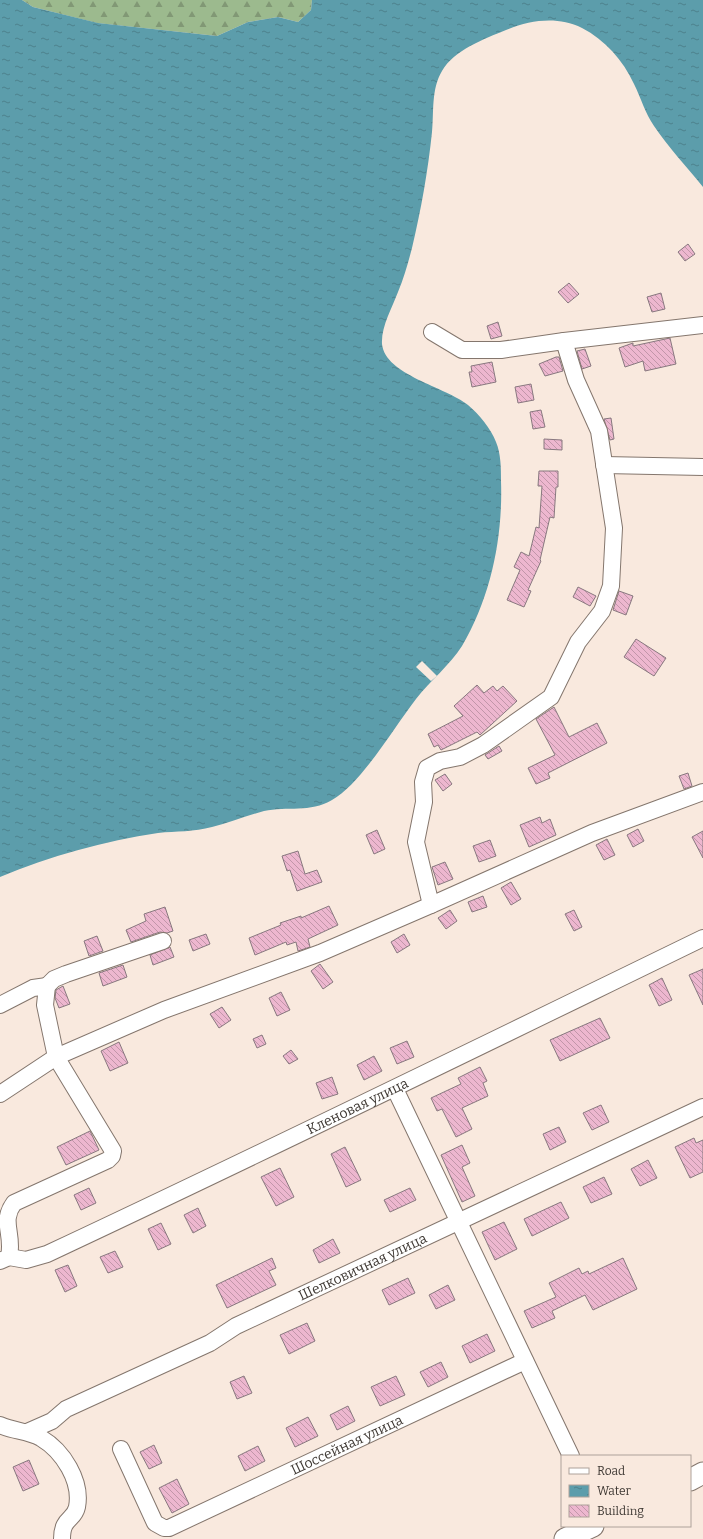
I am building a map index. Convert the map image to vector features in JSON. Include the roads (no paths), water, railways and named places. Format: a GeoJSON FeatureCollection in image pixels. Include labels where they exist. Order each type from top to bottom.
{"type":"FeatureCollection","features":[{"type":"Feature","properties":{"kind":"main road"},"geometry":{"type":"LineString","coordinates":[[691,1480],[703,1474]]}},
{"type":"Feature","properties":{"kind":"main road"},"geometry":{"type":"LineString","coordinates":[[565,1539],[591,1527]]}},
{"type":"Feature","properties":{"kind":"street"},"geometry":{"type":"LineString","coordinates":[[432,332],[462,350],[501,350],[703,325]]}},
{"type":"Feature","properties":{"kind":"street"},"geometry":{"type":"LineString","coordinates":[[431,905],[416,842],[424,802],[423,782],[427,768],[440,761],[460,757],[483,745],[551,697],[578,642],[602,612],[611,586],[614,528],[599,431],[576,380],[564,341]]}},
{"type":"Feature","properties":{"kind":"street"},"geometry":{"type":"LineString","coordinates":[[604,465],[703,467]]}},
{"type":"Feature","properties":{"kind":"street"},"geometry":{"type":"LineString","coordinates":[[0,1094],[56,1057],[164,1010],[320,953],[592,833],[703,792]]}},
{"type":"Feature","properties":{"kind":"street","name":"Кленовая улица"},"geometry":{"type":"LineString","coordinates":[[4,1259],[26,1260],[47,1254],[395,1089],[703,938]]}},
{"type":"Feature","properties":{"kind":"street"},"geometry":{"type":"LineString","coordinates":[[0,1005],[34,988],[47,986],[54,979],[66,974],[163,941]]}},
{"type":"Feature","properties":{"kind":"street"},"geometry":{"type":"LineString","coordinates":[[4,1259],[11,1246],[5,1225],[5,1216],[8,1209],[14,1203],[108,1160],[112,1156],[113,1151],[56,1057],[45,1005],[47,986]]}},
{"type":"Feature","properties":{"kind":"street"},"geometry":{"type":"LineString","coordinates":[[395,1089],[571,1455]]}},
{"type":"Feature","properties":{"kind":"street","name":"Шелковичная улица"},"geometry":{"type":"LineString","coordinates":[[26,1432],[52,1421],[66,1408],[210,1343],[236,1326],[703,1106]]}},
{"type":"Feature","properties":{"kind":"street","name":"Шоссейная улица"},"geometry":{"type":"LineString","coordinates":[[122,1448],[156,1523],[164,1528],[169,1528],[525,1361]]}},
{"type":"Feature","properties":{"kind":"street"},"geometry":{"type":"LineString","coordinates":[[0,1425],[26,1432],[46,1441],[60,1454],[70,1470],[76,1486],[78,1498],[76,1510],[63,1525],[62,1539]]}},
{"type":"Feature","properties":{"kind":"water"},"geometry":{"type":"Polygon","coordinates":[[[0,0],[22,0],[33,7],[98,23],[217,36],[248,22],[278,17],[298,22],[311,10],[312,0],[703,0],[703,187],[659,134],[648,116],[630,75],[619,59],[598,38],[582,28],[573,24],[554,21],[525,24],[479,41],[454,57],[442,71],[436,85],[432,132],[424,190],[412,248],[404,276],[385,324],[382,344],[386,355],[394,364],[405,372],[458,398],[468,405],[488,427],[498,447],[501,466],[501,502],[497,545],[488,587],[481,607],[462,646],[452,660],[416,699],[366,768],[343,792],[324,804],[307,808],[264,811],[205,829],[158,833],[118,840],[38,862],[0,877],[0,0]]]}}]}
